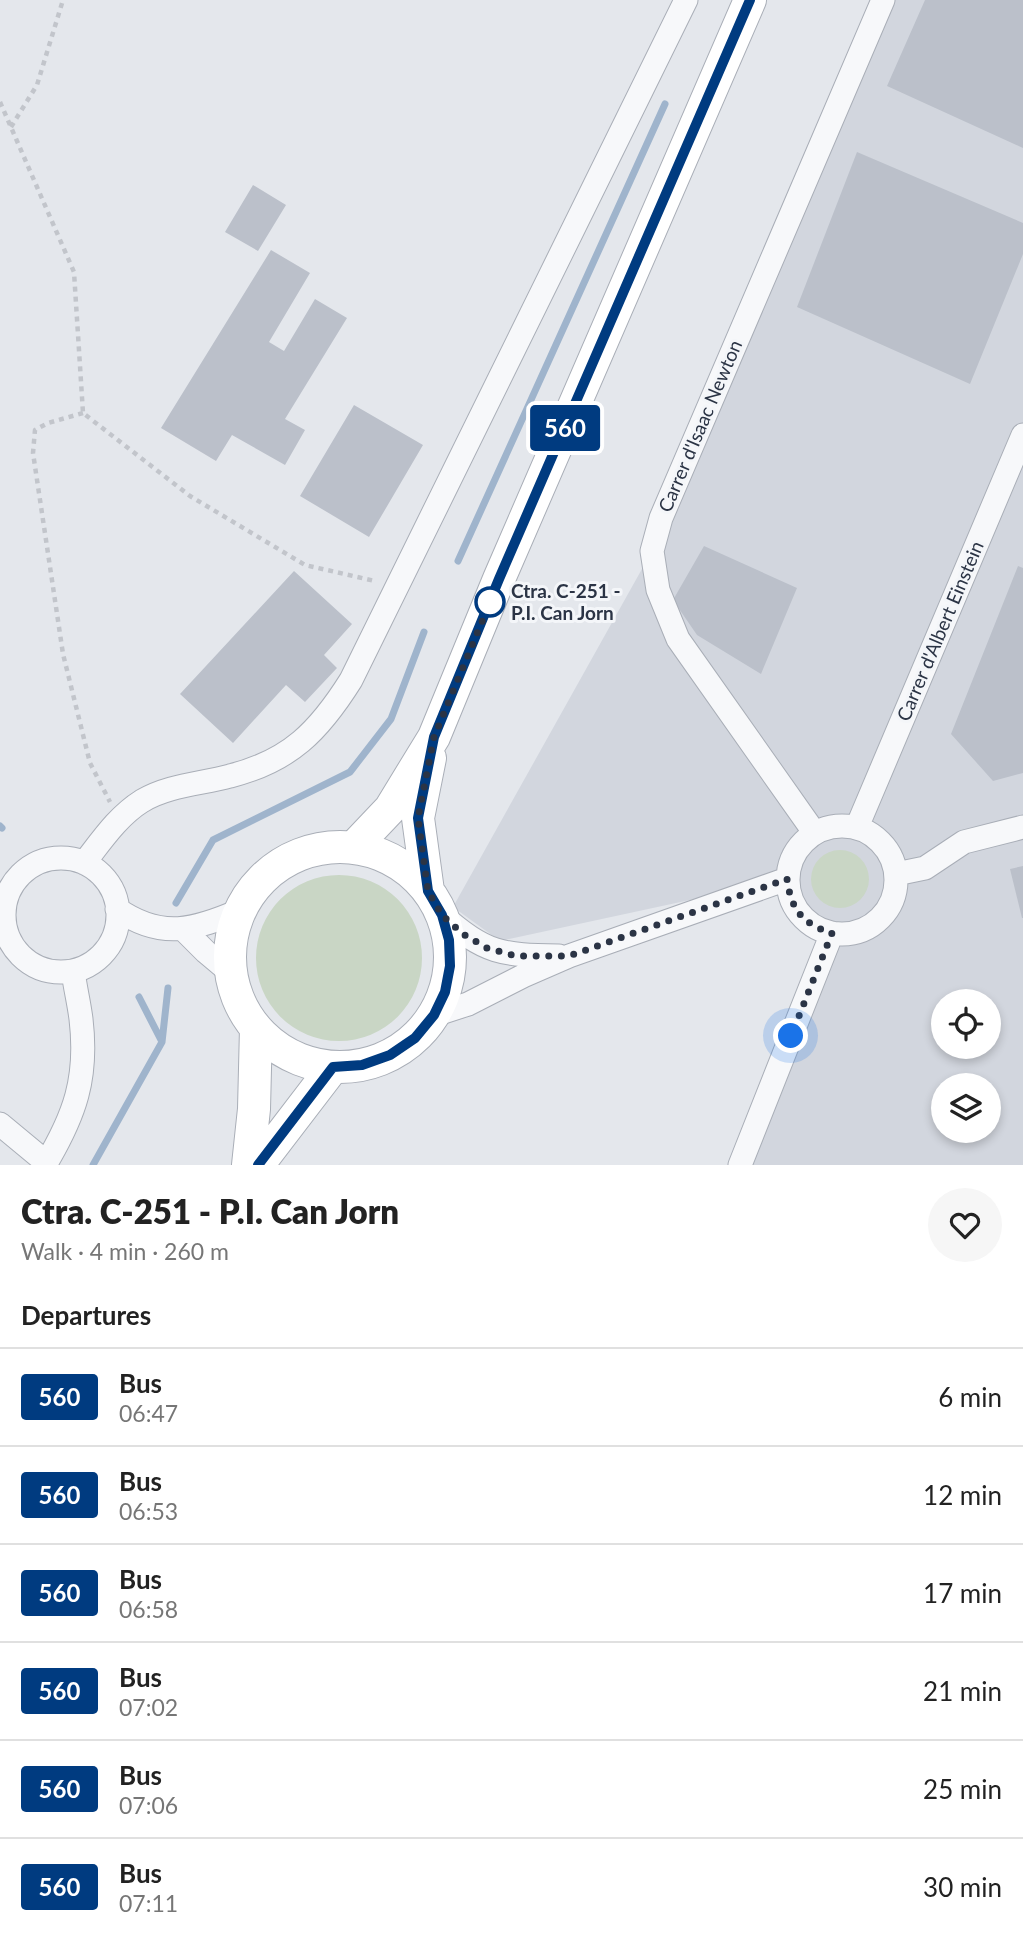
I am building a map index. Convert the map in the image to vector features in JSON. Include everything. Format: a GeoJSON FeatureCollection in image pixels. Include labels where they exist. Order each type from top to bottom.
{"type":"FeatureCollection","features":[{"type":"Feature","properties":{"kind":"main road"},"geometry":{"type":"LineString","coordinates":[[353,848],[390,809],[434,737],[499,579],[750,0]]}},
{"type":"Feature","properties":{"kind":"main road"},"geometry":{"type":"LineString","coordinates":[[434,737],[418,818],[435,903],[449,940],[450,966],[445,992],[434,1015],[415,1038],[390,1055],[362,1065],[333,1067],[304,1061],[278,1048],[256,1028],[239,1002],[231,973],[230,951],[233,930],[241,910],[255,887],[275,868],[299,855],[325,848],[353,848],[382,855],[407,870],[435,903]]}},
{"type":"Feature","properties":{"kind":"main road"},"geometry":{"type":"LineString","coordinates":[[248,1165],[254,1109],[256,1028]]}},
{"type":"Feature","properties":{"kind":"main road"},"geometry":{"type":"LineString","coordinates":[[258,1165],[333,1067]]}},
{"type":"Feature","properties":{"kind":"street"},"geometry":{"type":"LineString","coordinates":[[84,863],[119,819],[144,800],[171,789],[229,777],[273,762],[315,731],[333,709],[351,680],[686,0]]}},
{"type":"Feature","properties":{"kind":"street","name":"Carrer d'Isaac Newton"},"geometry":{"type":"LineString","coordinates":[[814,832],[678,639],[658,590],[652,551],[661,518],[883,0]]}},
{"type":"Feature","properties":{"kind":"street","name":"Carrer d'Albert Einstein"},"geometry":{"type":"LineString","coordinates":[[857,827],[1023,435]]}},
{"type":"Feature","properties":{"kind":"street"},"geometry":{"type":"LineString","coordinates":[[835,826],[857,827],[884,845],[892,858],[896,874],[895,890],[889,906],[879,919],[857,932],[832,933],[817,929],[804,920],[794,908],[787,879],[790,860],[800,844],[814,832],[835,826]]}},
{"type":"Feature","properties":{"kind":"street"},"geometry":{"type":"LineString","coordinates":[[896,874],[925,868],[964,842],[1023,827]]}},
{"type":"Feature","properties":{"kind":"street"},"geometry":{"type":"LineString","coordinates":[[66,858],[96,870],[107,881],[117,909],[118,921],[113,938],[103,953],[89,964],[73,971],[55,972],[38,967],[23,957],[11,943],[5,927],[4,909],[8,892],[18,877],[32,866],[48,859],[66,858]]}},
{"type":"Feature","properties":{"kind":"street"},"geometry":{"type":"LineString","coordinates":[[434,1015],[468,1004],[569,956],[787,879]]}},
{"type":"Feature","properties":{"kind":"street"},"geometry":{"type":"LineString","coordinates":[[435,903],[463,934],[487,948],[516,956],[569,956]]}},
{"type":"Feature","properties":{"kind":"street"},"geometry":{"type":"LineString","coordinates":[[117,909],[149,926],[184,930],[241,910]]}},
{"type":"Feature","properties":{"kind":"street"},"geometry":{"type":"LineString","coordinates":[[113,938],[149,926]]}},
{"type":"Feature","properties":{"kind":"street"},"geometry":{"type":"LineString","coordinates":[[184,930],[231,973]]}},
{"type":"Feature","properties":{"kind":"street"},"geometry":{"type":"LineString","coordinates":[[740,1165],[832,933]]}},
{"type":"Feature","properties":{"kind":"street"},"geometry":{"type":"LineString","coordinates":[[0,1124],[46,1164],[76,1104],[81,1081],[81,1018],[73,971]]}},
{"type":"Feature","properties":{"kind":"path"},"geometry":{"type":"LineString","coordinates":[[10,128],[37,85],[64,0]]}},
{"type":"Feature","properties":{"kind":"path"},"geometry":{"type":"LineString","coordinates":[[0,102],[74,272],[83,413],[190,496],[305,565],[397,586]]}},
{"type":"Feature","properties":{"kind":"path"},"geometry":{"type":"LineString","coordinates":[[83,413],[48,423],[35,430],[33,453],[63,654],[90,763],[119,819]]}},
{"type":"Feature","properties":{"kind":"shaded area"},"geometry":{"type":"Polygon","coordinates":[[[885,0],[1023,0],[1023,1165],[740,1165],[832,934],[787,879],[500,941],[453,907],[652,551],[885,0]]]}},
{"type":"Feature","properties":{"kind":"green space"},"geometry":{"type":"Polygon","coordinates":[[[840,850],[851,852],[864,863],[869,879],[867,890],[856,903],[840,908],[829,906],[816,895],[811,879],[813,868],[824,855],[840,850]]]}},
{"type":"Feature","properties":{"kind":"green space"},"geometry":{"type":"Polygon","coordinates":[[[339,875],[371,881],[398,899],[416,926],[422,958],[416,990],[398,1017],[371,1035],[339,1041],[307,1035],[280,1017],[262,990],[256,958],[262,926],[280,899],[307,881],[339,875]]]}},
{"type":"Feature","properties":{"kind":"building"},"geometry":{"type":"Polygon","coordinates":[[[925,0],[1023,0],[1023,148],[887,86],[925,0]]]}},
{"type":"Feature","properties":{"kind":"building"},"geometry":{"type":"Polygon","coordinates":[[[857,152],[1023,223],[1023,254],[970,384],[797,307],[857,152]]]}},
{"type":"Feature","properties":{"kind":"building"},"geometry":{"type":"Polygon","coordinates":[[[253,185],[286,205],[258,251],[225,232],[253,185]]]}},
{"type":"Feature","properties":{"kind":"building"},"geometry":{"type":"Polygon","coordinates":[[[271,250],[310,273],[269,342],[284,351],[315,299],[347,318],[285,419],[305,430],[285,465],[232,435],[216,461],[161,428],[271,250]]]}},
{"type":"Feature","properties":{"kind":"building"},"geometry":{"type":"Polygon","coordinates":[[[354,405],[423,445],[369,537],[300,496],[354,405]]]}},
{"type":"Feature","properties":{"kind":"building"},"geometry":{"type":"Polygon","coordinates":[[[704,546],[797,588],[761,674],[697,635],[673,600],[704,546]]]}},
{"type":"Feature","properties":{"kind":"building"},"geometry":{"type":"Polygon","coordinates":[[[1018,566],[1023,568],[1023,773],[993,781],[951,734],[1018,566]]]}},
{"type":"Feature","properties":{"kind":"building"},"geometry":{"type":"Polygon","coordinates":[[[294,571],[352,624],[324,655],[337,668],[305,702],[286,685],[233,743],[180,694],[294,571]]]}},
{"type":"Feature","properties":{"kind":"building"},"geometry":{"type":"Polygon","coordinates":[[[1023,866],[1023,918],[1022,918],[1010,869],[1023,866]]]}},
{"type":"Feature","properties":{"kind":"waterway"},"geometry":{"type":"LineString","coordinates":[[458,561],[665,104]]}},
{"type":"Feature","properties":{"kind":"waterway"},"geometry":{"type":"LineString","coordinates":[[176,903],[213,840],[350,772],[391,719],[424,632]]}},
{"type":"Feature","properties":{"kind":"waterway"},"geometry":{"type":"LineString","coordinates":[[93,1165],[162,1042],[168,988]]}},
{"type":"Feature","properties":{"kind":"waterway"},"geometry":{"type":"LineString","coordinates":[[139,997],[161,1040]]}},
{"type":"Feature","properties":{"kind":"bus line","name":"560"},"geometry":{"type":"LineString","coordinates":[[258,1165],[333,1067],[362,1065],[390,1055],[415,1038],[434,1015],[445,992],[450,966],[449,940],[442,915],[428,891],[418,818],[434,737],[499,579],[750,0]]}},
{"type":"Feature","properties":{"kind":"place","name":"Ctra. C-251 - P.I. Can Jorn"},"geometry":{"type":"Point","coordinates":[490,602]}},
{"type":"Feature","properties":{"kind":"route"},"geometry":{"type":"LineString","coordinates":[[490,602],[491,600],[434,737],[418,818],[428,891],[442,915],[463,934],[487,948],[516,956],[569,956],[787,879],[794,908],[804,920],[817,929],[832,933],[791,1036]]}}]}
